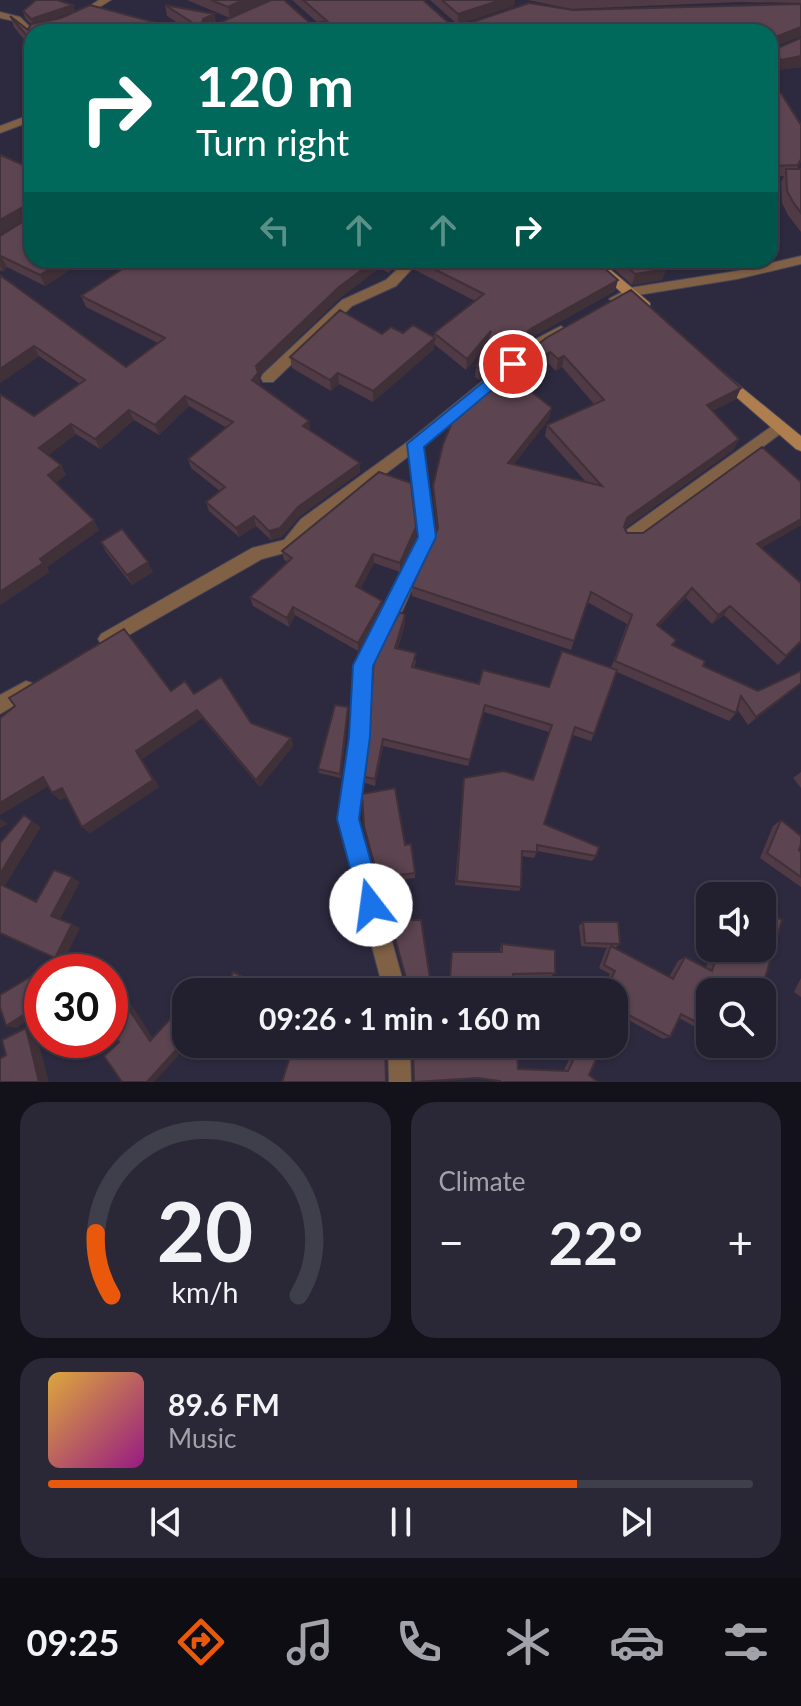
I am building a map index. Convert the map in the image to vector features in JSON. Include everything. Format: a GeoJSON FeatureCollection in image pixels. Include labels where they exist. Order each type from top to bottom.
{"type":"FeatureCollection","features":[{"type":"Feature","properties":{"kind":"street"},"geometry":{"type":"LineString","coordinates":[[60,23],[106,0]]}},
{"type":"Feature","properties":{"kind":"street"},"geometry":{"type":"LineString","coordinates":[[0,15],[17,19],[24,26]]}},
{"type":"Feature","properties":{"kind":"street"},"geometry":{"type":"LineString","coordinates":[[0,130],[24,120]]}},
{"type":"Feature","properties":{"kind":"street"},"geometry":{"type":"LineString","coordinates":[[778,264],[801,260]]}},
{"type":"Feature","properties":{"kind":"street"},"geometry":{"type":"LineString","coordinates":[[268,378],[347,303],[391,283],[406,268]]}},
{"type":"Feature","properties":{"kind":"street"},"geometry":{"type":"LineString","coordinates":[[600,268],[652,312]]}},
{"type":"Feature","properties":{"kind":"street"},"geometry":{"type":"LineString","coordinates":[[603,306],[629,292],[758,268]]}},
{"type":"Feature","properties":{"kind":"street"},"geometry":{"type":"LineString","coordinates":[[88,652],[177,597],[258,553],[289,545],[307,524],[415,444],[537,344],[577,321]]}},
{"type":"Feature","properties":{"kind":"street"},"geometry":{"type":"LineString","coordinates":[[710,364],[801,445]]}},
{"type":"Feature","properties":{"kind":"street"},"geometry":{"type":"LineString","coordinates":[[631,536],[779,427]]}},
{"type":"Feature","properties":{"kind":"street"},"geometry":{"type":"LineString","coordinates":[[391,978],[348,819],[359,737],[363,665],[397,604],[427,537],[415,444]]}},
{"type":"Feature","properties":{"kind":"street"},"geometry":{"type":"LineString","coordinates":[[0,705],[37,683]]}},
{"type":"Feature","properties":{"kind":"street"},"geometry":{"type":"LineString","coordinates":[[399,1058],[400,1082]]}},
{"type":"Feature","properties":{"kind":"building"},"geometry":{"type":"Polygon","coordinates":[[[36,0],[57,0],[73,5],[31,19],[23,11],[36,0]]]}},
{"type":"Feature","properties":{"kind":"building"},"geometry":{"type":"Polygon","coordinates":[[[211,0],[243,0],[228,7],[211,0]]]}},
{"type":"Feature","properties":{"kind":"building"},"geometry":{"type":"Polygon","coordinates":[[[271,0],[284,0],[311,24],[217,24],[271,0]]]}},
{"type":"Feature","properties":{"kind":"building"},"geometry":{"type":"Polygon","coordinates":[[[303,0],[423,0],[450,24],[311,24],[327,21],[303,0]]]}},
{"type":"Feature","properties":{"kind":"building"},"geometry":{"type":"Polygon","coordinates":[[[442,0],[501,0],[458,14],[442,0]]]}},
{"type":"Feature","properties":{"kind":"building"},"geometry":{"type":"Polygon","coordinates":[[[529,3],[573,10],[801,4],[801,27],[778,36],[778,24],[467,24],[529,3]]]}},
{"type":"Feature","properties":{"kind":"building"},"geometry":{"type":"Polygon","coordinates":[[[90,5],[161,24],[31,24],[61,18],[90,5]]]}},
{"type":"Feature","properties":{"kind":"building"},"geometry":{"type":"Polygon","coordinates":[[[165,5],[214,14],[203,19],[202,23],[217,24],[195,24],[165,5]]]}},
{"type":"Feature","properties":{"kind":"building"},"geometry":{"type":"Polygon","coordinates":[[[801,38],[801,56],[781,60],[778,48],[801,38]]]}},
{"type":"Feature","properties":{"kind":"building"},"geometry":{"type":"Polygon","coordinates":[[[778,93],[781,93],[801,125],[801,159],[798,165],[778,166],[778,93]]]}},
{"type":"Feature","properties":{"kind":"building"},"geometry":{"type":"Polygon","coordinates":[[[0,156],[24,165],[24,206],[0,220],[0,156]]]}},
{"type":"Feature","properties":{"kind":"building"},"geometry":{"type":"Polygon","coordinates":[[[786,169],[801,169],[801,213],[787,191],[786,169]]]}},
{"type":"Feature","properties":{"kind":"building"},"geometry":{"type":"Polygon","coordinates":[[[24,221],[24,267],[0,258],[0,236],[24,221]]]}},
{"type":"Feature","properties":{"kind":"building"},"geometry":{"type":"Polygon","coordinates":[[[26,268],[51,268],[40,275],[26,268]]]}},
{"type":"Feature","properties":{"kind":"building"},"geometry":{"type":"Polygon","coordinates":[[[124,268],[364,268],[339,287],[256,366],[258,373],[252,380],[309,421],[303,426],[360,463],[298,507],[280,528],[269,531],[254,516],[236,528],[206,502],[225,487],[188,459],[233,422],[185,396],[155,425],[129,410],[95,439],[71,424],[39,448],[61,465],[48,475],[94,520],[40,559],[43,563],[0,592],[0,394],[34,416],[85,380],[34,346],[0,369],[0,275],[126,367],[165,338],[81,296],[124,268]]]}},
{"type":"Feature","properties":{"kind":"building"},"geometry":{"type":"Polygon","coordinates":[[[432,268],[604,268],[618,280],[532,328],[480,370],[476,366],[491,331],[467,359],[434,333],[484,294],[432,268]]]}},
{"type":"Feature","properties":{"kind":"building"},"geometry":{"type":"Polygon","coordinates":[[[628,268],[666,269],[635,274],[628,268]]]}},
{"type":"Feature","properties":{"kind":"building"},"geometry":{"type":"Polygon","coordinates":[[[631,290],[741,388],[707,405],[739,439],[627,518],[624,527],[627,533],[643,533],[762,447],[801,482],[801,519],[757,544],[801,583],[801,641],[786,656],[730,606],[718,615],[692,588],[657,625],[676,640],[672,645],[705,661],[703,666],[758,691],[801,671],[801,683],[756,717],[741,696],[736,713],[615,661],[632,615],[591,592],[574,641],[412,587],[438,528],[433,486],[443,444],[457,411],[546,338],[631,290]],[[550,352],[513,377],[552,408],[508,463],[602,486],[547,425],[604,400],[564,356],[558,359],[550,352]]]}},
{"type":"Feature","properties":{"kind":"building"},"geometry":{"type":"Polygon","coordinates":[[[340,310],[382,334],[391,327],[403,333],[413,325],[435,338],[373,391],[338,373],[330,380],[290,357],[340,310]]]}},
{"type":"Feature","properties":{"kind":"building"},"geometry":{"type":"Polygon","coordinates":[[[379,472],[411,483],[416,527],[400,563],[373,554],[356,586],[382,601],[358,643],[293,607],[287,618],[250,597],[292,558],[282,551],[379,472]]]}},
{"type":"Feature","properties":{"kind":"building"},"geometry":{"type":"Polygon","coordinates":[[[122,529],[148,562],[127,575],[101,542],[122,529]]]}},
{"type":"Feature","properties":{"kind":"building"},"geometry":{"type":"Polygon","coordinates":[[[400,612],[405,615],[395,648],[416,653],[412,667],[479,684],[483,670],[549,687],[562,651],[617,670],[594,734],[575,727],[544,824],[599,847],[596,856],[537,845],[537,852],[522,851],[521,887],[457,881],[464,778],[504,771],[533,780],[552,725],[485,705],[470,760],[383,739],[375,779],[365,777],[374,659],[400,612]]]}},
{"type":"Feature","properties":{"kind":"building"},"geometry":{"type":"Polygon","coordinates":[[[124,629],[171,691],[185,681],[194,694],[221,677],[251,723],[291,738],[256,780],[197,710],[136,751],[153,780],[82,827],[62,788],[52,793],[43,777],[0,803],[0,718],[15,706],[9,698],[124,629]]]}},
{"type":"Feature","properties":{"kind":"building"},"geometry":{"type":"Polygon","coordinates":[[[335,705],[348,707],[340,774],[318,769],[335,705]]]}},
{"type":"Feature","properties":{"kind":"building"},"geometry":{"type":"Polygon","coordinates":[[[395,788],[405,845],[411,844],[415,873],[378,878],[364,826],[362,794],[395,788]]]}},
{"type":"Feature","properties":{"kind":"building"},"geometry":{"type":"Polygon","coordinates":[[[24,815],[32,821],[0,874],[0,843],[24,815]]]}},
{"type":"Feature","properties":{"kind":"building"},"geometry":{"type":"Polygon","coordinates":[[[781,820],[801,836],[801,877],[767,853],[781,820]]]}},
{"type":"Feature","properties":{"kind":"building"},"geometry":{"type":"Polygon","coordinates":[[[54,870],[72,877],[51,916],[72,924],[57,954],[46,954],[0,933],[0,884],[36,902],[54,870]]]}},
{"type":"Feature","properties":{"kind":"building"},"geometry":{"type":"Polygon","coordinates":[[[776,917],[782,920],[776,941],[776,917]]]}},
{"type":"Feature","properties":{"kind":"building"},"geometry":{"type":"Polygon","coordinates":[[[390,920],[421,920],[430,978],[406,978],[390,920]]]}},
{"type":"Feature","properties":{"kind":"building"},"geometry":{"type":"Polygon","coordinates":[[[583,922],[618,922],[620,944],[585,943],[583,922]]]}},
{"type":"Feature","properties":{"kind":"building"},"geometry":{"type":"Polygon","coordinates":[[[502,944],[555,950],[555,973],[513,974],[513,978],[450,978],[452,952],[502,952],[502,944]]]}},
{"type":"Feature","properties":{"kind":"building"},"geometry":{"type":"Polygon","coordinates":[[[611,946],[673,979],[685,957],[712,971],[715,962],[770,962],[765,978],[696,978],[696,1022],[681,1014],[670,1037],[628,1014],[628,978],[612,978],[615,971],[604,965],[611,946]]]}},
{"type":"Feature","properties":{"kind":"building"},"geometry":{"type":"Polygon","coordinates":[[[233,972],[245,978],[231,978],[233,972]]]}},
{"type":"Feature","properties":{"kind":"building"},"geometry":{"type":"Polygon","coordinates":[[[24,981],[24,1014],[6,1026],[0,1007],[0,995],[24,981]]]}},
{"type":"Feature","properties":{"kind":"building"},"geometry":{"type":"Polygon","coordinates":[[[128,1008],[150,1041],[172,1017],[172,1054],[147,1082],[122,1082],[105,1058],[128,1058],[128,1008]]]}},
{"type":"Feature","properties":{"kind":"building"},"geometry":{"type":"Polygon","coordinates":[[[24,1029],[24,1058],[33,1058],[39,1082],[0,1082],[0,1059],[6,1055],[2,1040],[24,1029]]]}},
{"type":"Feature","properties":{"kind":"building"},"geometry":{"type":"Polygon","coordinates":[[[290,1058],[385,1058],[386,1082],[282,1082],[290,1058]]]}},
{"type":"Feature","properties":{"kind":"building"},"geometry":{"type":"Polygon","coordinates":[[[413,1058],[517,1058],[518,1069],[568,1071],[574,1058],[597,1058],[589,1075],[598,1082],[500,1082],[478,1078],[414,1082],[413,1058]]]}},
{"type":"Feature","properties":{"kind":"route"},"geometry":{"type":"LineString","coordinates":[[371,905],[348,819],[359,737],[363,665],[397,604],[427,537],[415,444],[513,364]]}}]}
